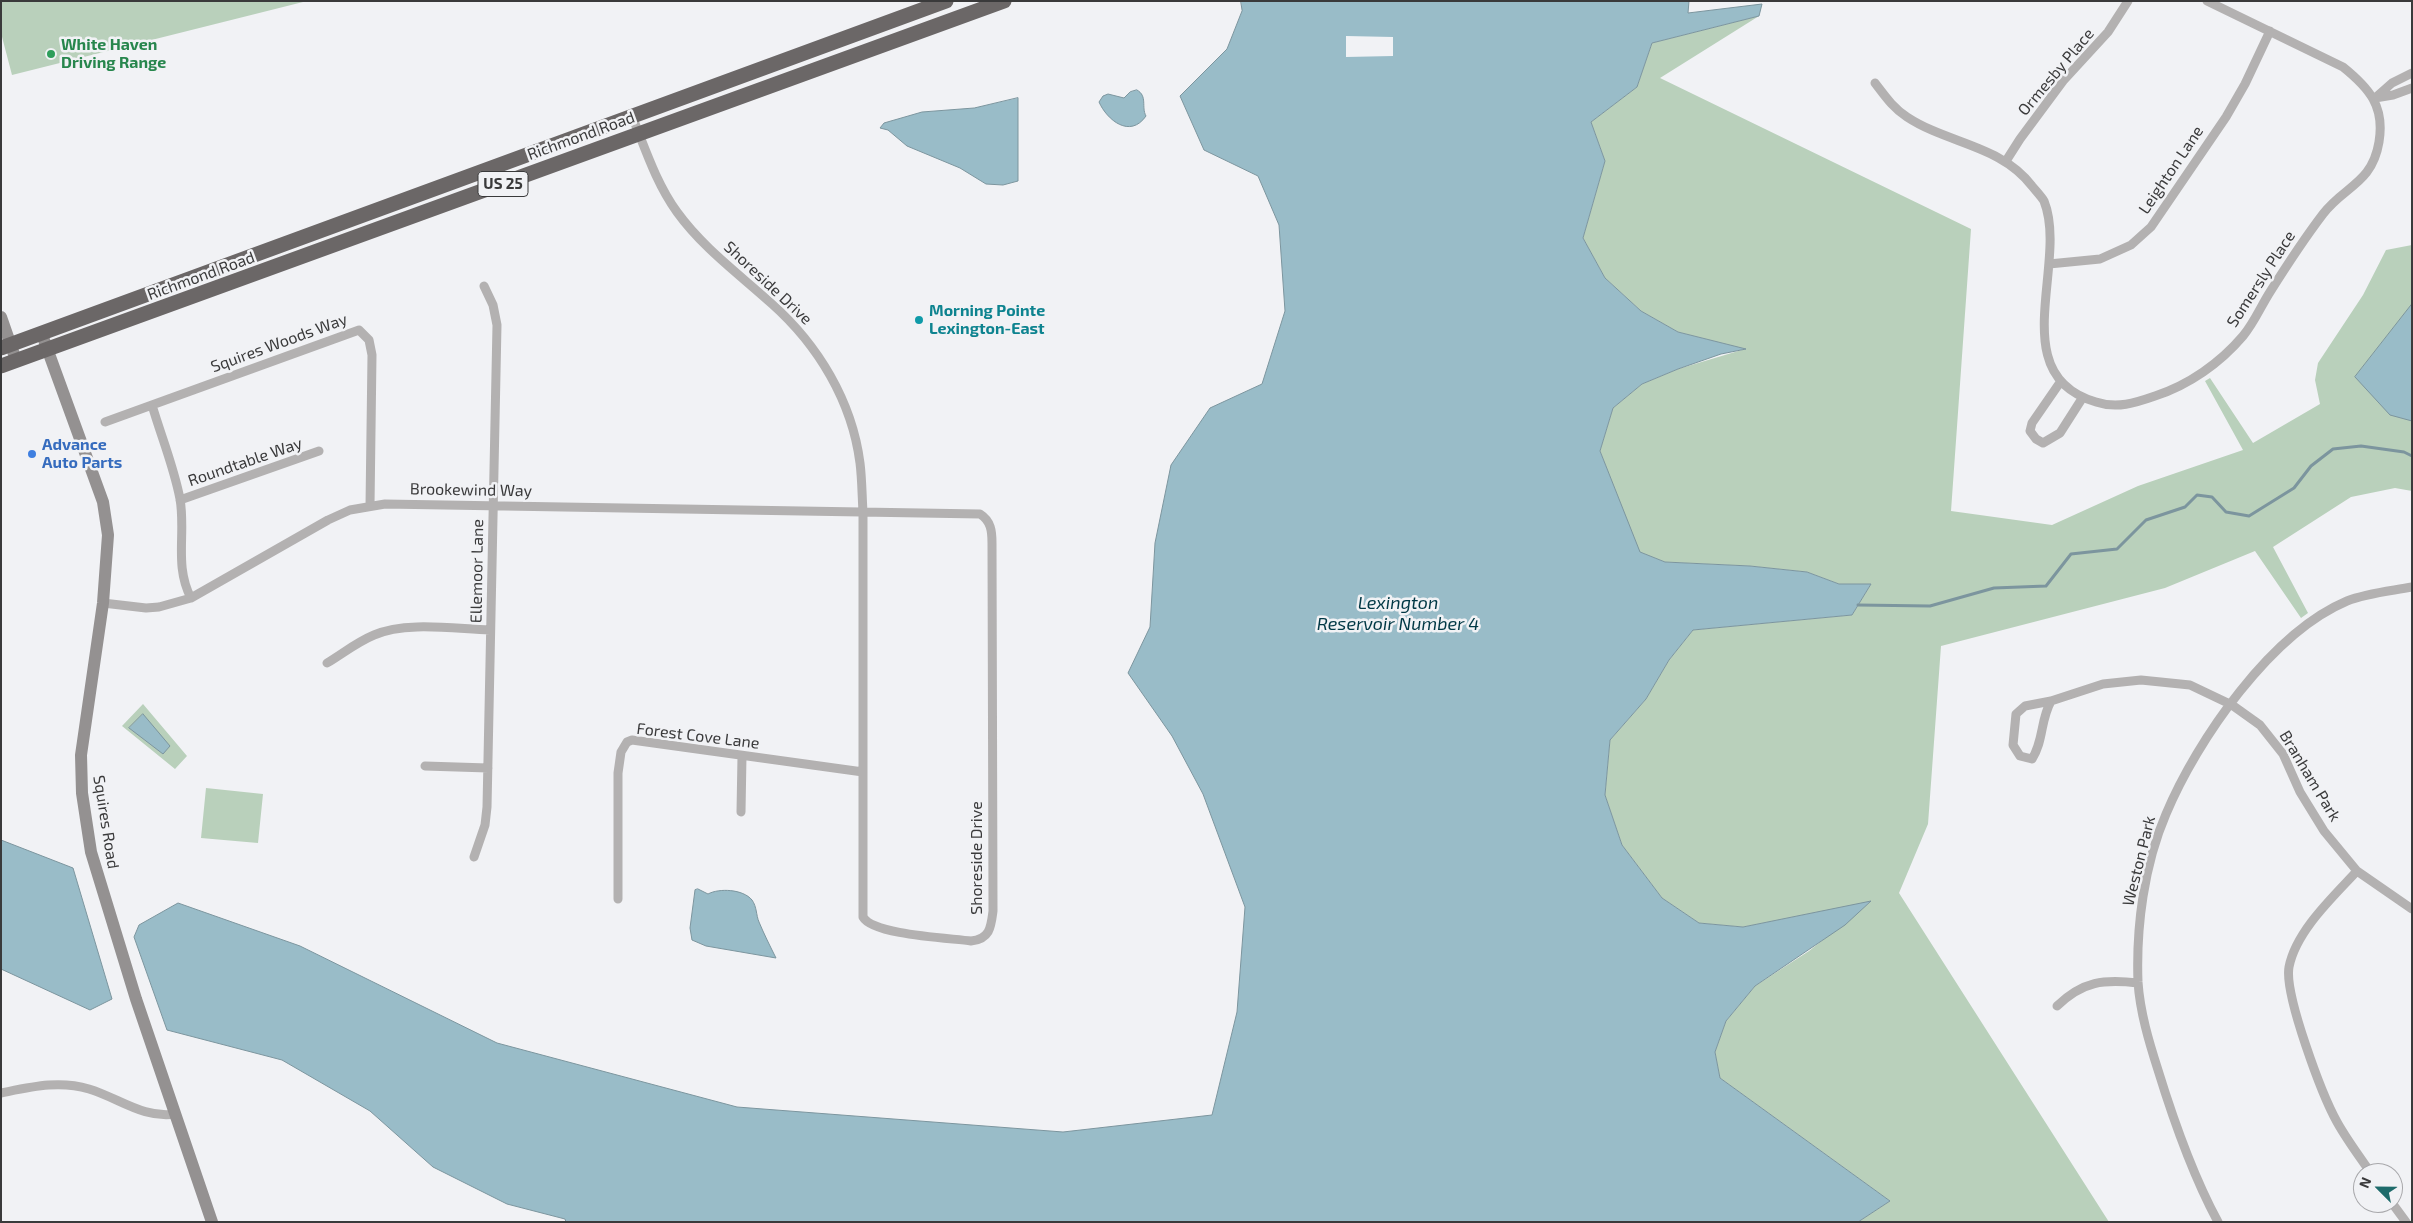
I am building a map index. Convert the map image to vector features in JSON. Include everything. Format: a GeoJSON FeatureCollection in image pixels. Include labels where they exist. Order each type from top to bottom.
{"type":"FeatureCollection","features":[{"type":"Feature","properties":{"kind":"highway","name":"Richmond Road"},"geometry":{"type":"LineString","coordinates":[[6,346],[946,1]]}},
{"type":"Feature","properties":{"kind":"highway","name":"Richmond Road"},"geometry":{"type":"LineString","coordinates":[[1,366],[1004,1]]}},
{"type":"Feature","properties":{"kind":"street","name":"Ormesby Place"},"geometry":{"type":"LineString","coordinates":[[2006,161],[2063,81],[2108,32],[2128,1]]}},
{"type":"Feature","properties":{"kind":"street","name":"Somersly Place"},"geometry":{"type":"LineString","coordinates":[[1875,83],[1893,107],[1909,119],[1996,155],[2027,179],[2043,201],[2051,243],[2044,317],[2044,337],[2049,361],[2061,381],[2075,393],[2095,402],[2115,406],[2130,405],[2161,394],[2203,373],[2223,357],[2244,334],[2302,243],[2326,211],[2364,178],[2374,158],[2379,141],[2380,119],[2375,98],[2360,80],[2343,67],[2270,30],[2206,1]]}},
{"type":"Feature","properties":{"kind":"street","name":"Leighton Lane"},"geometry":{"type":"LineString","coordinates":[[2048,264],[2100,259],[2131,245],[2151,227],[2226,116],[2245,84],[2270,30]]}},
{"type":"Feature","properties":{"kind":"street"},"geometry":{"type":"LineString","coordinates":[[2375,98],[2392,83],[2412,73]]}},
{"type":"Feature","properties":{"kind":"street"},"geometry":{"type":"LineString","coordinates":[[2375,98],[2393,95],[2412,88]]}},
{"type":"Feature","properties":{"kind":"street","name":"Shoreside Drive"},"geometry":{"type":"LineString","coordinates":[[632,116],[657,178],[677,211],[704,244],[787,318],[807,340],[829,372],[847,412],[858,448],[863,512],[862,912],[865,920],[886,930],[971,941],[983,939],[991,927],[993,910],[992,543],[990,526],[987,520],[980,514],[863,512]]}},
{"type":"Feature","properties":{"kind":"street","name":"Ellemoor Lane"},"geometry":{"type":"LineString","coordinates":[[474,857],[486,825],[497,325],[493,305],[484,286]]}},
{"type":"Feature","properties":{"kind":"street"},"geometry":{"type":"LineString","coordinates":[[1,317],[6,346],[16,360]]}},
{"type":"Feature","properties":{"kind":"street","name":"Squires Woods Way"},"geometry":{"type":"LineString","coordinates":[[105,422],[354,331],[362,331],[369,340],[373,364],[370,506]]}},
{"type":"Feature","properties":{"kind":"street","name":"Squires Road"},"geometry":{"type":"LineString","coordinates":[[42,333],[78,430],[107,519],[108,557],[103,603],[81,755],[85,819],[91,852],[110,918],[212,1222]]}},
{"type":"Feature","properties":{"kind":"street"},"geometry":{"type":"LineString","coordinates":[[2061,381],[2032,423],[2030,431],[2036,439],[2043,443],[2060,433],[2083,396]]}},
{"type":"Feature","properties":{"kind":"street"},"geometry":{"type":"LineString","coordinates":[[152,405],[180,500],[182,525],[181,568],[185,586],[191,598]]}},
{"type":"Feature","properties":{"kind":"street","name":"Roundtable Way"},"geometry":{"type":"LineString","coordinates":[[180,500],[319,451]]}},
{"type":"Feature","properties":{"kind":"street","name":"Brookewind Way"},"geometry":{"type":"LineString","coordinates":[[103,603],[121,606],[152,607],[191,598],[328,520],[350,510],[370,506],[408,504],[493,505],[863,512]]}},
{"type":"Feature","properties":{"kind":"street","name":"Weston Park"},"geometry":{"type":"LineString","coordinates":[[2218,1222],[2202,1192],[2172,1116],[2148,1038],[2138,983],[2142,904],[2153,854],[2165,815],[2185,776],[2212,731],[2263,665],[2294,633],[2347,601],[2412,587]]}},
{"type":"Feature","properties":{"kind":"street"},"geometry":{"type":"LineString","coordinates":[[327,663],[366,639],[387,631],[424,628],[490,630]]}},
{"type":"Feature","properties":{"kind":"street","name":"Branham Park"},"geometry":{"type":"LineString","coordinates":[[2051,701],[2043,720],[2040,746],[2032,759],[2020,756],[2013,745],[2016,714],[2025,706],[2051,701],[2103,684],[2141,680],[2190,685],[2232,705],[2260,725],[2283,754],[2300,792],[2324,831],[2357,871],[2412,909]]}},
{"type":"Feature","properties":{"kind":"street","name":"Forest Cove Lane"},"geometry":{"type":"LineString","coordinates":[[618,899],[618,773],[622,752],[627,742],[632,740],[863,772]]}},
{"type":"Feature","properties":{"kind":"street"},"geometry":{"type":"LineString","coordinates":[[741,812],[742,756]]}},
{"type":"Feature","properties":{"kind":"street"},"geometry":{"type":"LineString","coordinates":[[425,766],[488,768]]}},
{"type":"Feature","properties":{"kind":"street"},"geometry":{"type":"LineString","coordinates":[[2357,871],[2315,918],[2302,936],[2289,967],[2290,996],[2309,1052],[2336,1120],[2364,1163]]}},
{"type":"Feature","properties":{"kind":"street"},"geometry":{"type":"LineString","coordinates":[[2057,1006],[2071,993],[2102,981],[2138,983]]}},
{"type":"Feature","properties":{"kind":"street"},"geometry":{"type":"LineString","coordinates":[[1,1093],[35,1086],[60,1084],[89,1089],[148,1113],[163,1116],[176,1114]]}},
{"type":"Feature","properties":{"kind":"green space","name":"White Haven Driving Range"},"geometry":{"type":"Polygon","coordinates":[[[1,1],[307,1],[12,75],[1,33],[1,1]]]}},
{"type":"Feature","properties":{"kind":"green space"},"geometry":{"type":"Polygon","coordinates":[[[1759,16],[1660,78],[1971,229],[1951,511],[2052,525],[2138,486],[2243,450],[2205,381],[2210,378],[2253,443],[2320,404],[2315,380],[2318,363],[2363,295],[2386,250],[2412,245],[2412,491],[2395,488],[2351,497],[2273,547],[2308,613],[2301,618],[2255,551],[2165,588],[1941,646],[1928,824],[1899,893],[2109,1222],[1858,1222],[1890,1201],[1720,1078],[1715,1052],[1726,1021],[1755,986],[1809,951],[1870,902],[1743,927],[1699,923],[1662,898],[1622,845],[1605,795],[1610,740],[1646,699],[1669,660],[1693,630],[1852,615],[1871,584],[1839,584],[1807,572],[1750,566],[1665,562],[1639,552],[1600,451],[1613,408],[1642,384],[1678,369],[1745,349],[1678,332],[1641,311],[1605,278],[1583,238],[1605,161],[1591,122],[1637,87],[1652,43],[1759,16]]]}},
{"type":"Feature","properties":{"kind":"green space"},"geometry":{"type":"Polygon","coordinates":[[[143,704],[187,756],[175,769],[122,726],[143,704]]]}},
{"type":"Feature","properties":{"kind":"green space"},"geometry":{"type":"Polygon","coordinates":[[[206,788],[263,794],[258,843],[201,838],[206,788]]]}},
{"type":"Feature","properties":{"kind":"water","name":"Lexington Reservoir Number 4"},"geometry":{"type":"Polygon","coordinates":[[[1241,1],[1689,1],[1688,13],[1762,4],[1759,16],[1652,43],[1637,87],[1591,122],[1605,161],[1583,238],[1605,278],[1641,311],[1678,332],[1746,349],[1721,354],[1642,384],[1613,408],[1600,451],[1640,552],[1665,562],[1750,566],[1807,572],[1839,584],[1871,584],[1852,615],[1693,630],[1669,660],[1646,699],[1610,740],[1605,795],[1622,845],[1662,898],[1699,923],[1743,927],[1871,901],[1845,925],[1755,986],[1726,1021],[1715,1052],[1720,1078],[1890,1201],[1858,1222],[566,1222],[565,1219],[507,1204],[433,1167],[370,1111],[282,1060],[167,1030],[134,937],[139,925],[178,903],[300,946],[497,1043],[737,1107],[1063,1132],[1212,1115],[1237,1012],[1245,907],[1203,794],[1172,736],[1128,673],[1150,627],[1155,543],[1171,465],[1210,408],[1262,384],[1285,311],[1279,225],[1258,176],[1204,150],[1180,96],[1227,49],[1242,11],[1241,1]]]}},
{"type":"Feature","properties":{"kind":"water"},"geometry":{"type":"Polygon","coordinates":[[[1137,90],[1142,95],[1146,116],[1140,123],[1133,126],[1126,126],[1113,120],[1107,115],[1099,102],[1103,96],[1108,94],[1124,98],[1130,92],[1137,90]]]}},
{"type":"Feature","properties":{"kind":"water"},"geometry":{"type":"Polygon","coordinates":[[[1018,98],[1018,181],[1003,185],[986,184],[960,168],[907,146],[888,130],[880,128],[884,123],[922,112],[974,108],[1018,98]]]}},
{"type":"Feature","properties":{"kind":"water"},"geometry":{"type":"Polygon","coordinates":[[[2412,304],[2412,421],[2390,415],[2355,377],[2412,304]]]}},
{"type":"Feature","properties":{"kind":"water"},"geometry":{"type":"Polygon","coordinates":[[[143,714],[170,746],[163,754],[129,728],[143,714]]]}},
{"type":"Feature","properties":{"kind":"water"},"geometry":{"type":"Polygon","coordinates":[[[1,840],[73,868],[112,999],[90,1010],[1,969],[1,840]]]}},
{"type":"Feature","properties":{"kind":"water"},"geometry":{"type":"Polygon","coordinates":[[[698,889],[708,894],[724,890],[748,896],[754,903],[759,922],[776,958],[706,946],[692,940],[690,928],[695,890],[698,889]]]}},
{"type":"Feature","properties":{"kind":"pier"},"geometry":{"type":"Polygon","coordinates":[[[1346,36],[1393,37],[1393,56],[1346,57],[1346,36]]]}},
{"type":"Feature","properties":{"kind":"waterway"},"geometry":{"type":"LineString","coordinates":[[1858,605],[1930,606],[1994,588],[2046,586],[2071,554],[2117,549],[2146,520],[2185,507],[2197,495],[2212,497],[2226,512],[2249,516],[2294,488],[2311,466],[2333,449],[2361,446],[2404,452],[2412,456]]}},
{"type":"Feature","properties":{"kind":"place","name":"White Haven Driving Range"},"geometry":{"type":"Point","coordinates":[51,54]}},
{"type":"Feature","properties":{"kind":"place","name":"Morning Pointe Lexington-East"},"geometry":{"type":"Point","coordinates":[919,320]}},
{"type":"Feature","properties":{"kind":"place","name":"Advance Auto Parts"},"geometry":{"type":"Point","coordinates":[32,454]}}]}
